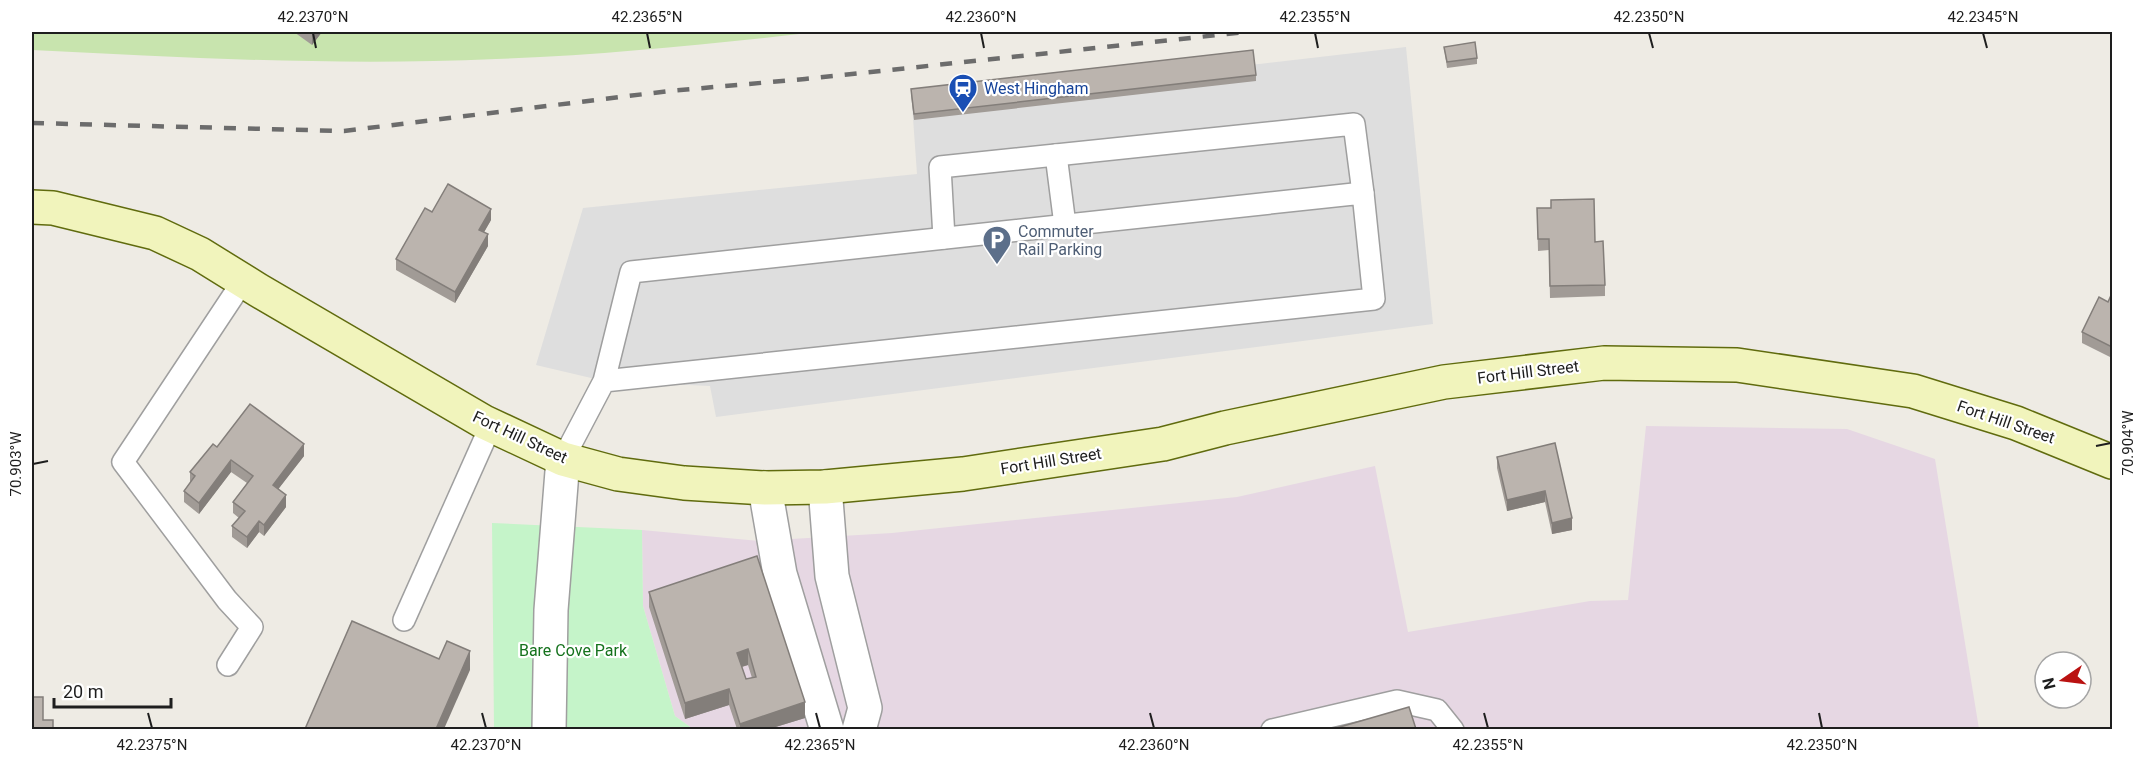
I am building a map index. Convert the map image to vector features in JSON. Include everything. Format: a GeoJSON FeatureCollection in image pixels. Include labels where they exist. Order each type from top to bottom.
{"type":"FeatureCollection","features":[{"type":"Feature","properties":{"kind":"main road","name":"Fort Hill Street"},"geometry":{"type":"LineString","coordinates":[[32,207],[54,208],[155,233],[200,254],[490,425],[563,459],[618,474],[684,483],[765,488],[825,487],[963,474],[1163,444],[1225,428],[1444,382],[1604,363],[1737,365],[1913,391],[2016,423],[2112,462]]}},
{"type":"Feature","properties":{"kind":"street"},"geometry":{"type":"LineString","coordinates":[[549,729],[551,610],[563,459]]}},
{"type":"Feature","properties":{"kind":"street"},"geometry":{"type":"LineString","coordinates":[[825,487],[832,576],[865,708],[859,729]]}},
{"type":"Feature","properties":{"kind":"street"},"geometry":{"type":"LineString","coordinates":[[765,488],[780,574],[827,729]]}},
{"type":"Feature","properties":{"kind":"lane"},"geometry":{"type":"LineString","coordinates":[[604,381],[1374,299],[1354,124],[940,167],[944,238]]}},
{"type":"Feature","properties":{"kind":"lane"},"geometry":{"type":"LineString","coordinates":[[1056,155],[1065,225]]}},
{"type":"Feature","properties":{"kind":"lane"},"geometry":{"type":"LineString","coordinates":[[563,459],[604,381],[631,272],[1363,193]]}},
{"type":"Feature","properties":{"kind":"lane"},"geometry":{"type":"LineString","coordinates":[[228,665],[252,627],[227,600],[123,462],[243,281]]}},
{"type":"Feature","properties":{"kind":"lane"},"geometry":{"type":"LineString","coordinates":[[404,620],[490,425]]}},
{"type":"Feature","properties":{"kind":"lane"},"geometry":{"type":"LineString","coordinates":[[1272,729],[1397,701],[1437,710],[1453,729]]}},
{"type":"Feature","properties":{"kind":"shaded area","name":"Commuter Rail Parking"},"geometry":{"type":"Polygon","coordinates":[[[1406,47],[1433,324],[716,417],[710,386],[604,381],[536,365],[583,208],[917,174],[912,104],[1406,47]]]}},
{"type":"Feature","properties":{"kind":"shaded area"},"geometry":{"type":"Polygon","coordinates":[[[1646,426],[1847,429],[1935,459],[1979,729],[693,729],[675,716],[643,606],[642,530],[759,541],[892,533],[1237,497],[1375,466],[1408,632],[1590,601],[1628,600],[1646,426]]]}},
{"type":"Feature","properties":{"kind":"green space"},"geometry":{"type":"Polygon","coordinates":[[[32,32],[818,32],[577,55],[380,62],[206,58],[32,50],[32,32]]]}},
{"type":"Feature","properties":{"kind":"green space","name":"Bare Cove Park"},"geometry":{"type":"Polygon","coordinates":[[[492,523],[642,530],[643,606],[675,716],[693,729],[494,729],[492,523]]]}},
{"type":"Feature","properties":{"kind":"building"},"geometry":{"type":"Polygon","coordinates":[[[1475,42],[1477,58],[1447,62],[1444,47],[1475,42]]]}},
{"type":"Feature","properties":{"kind":"building"},"geometry":{"type":"Polygon","coordinates":[[[1253,50],[1256,75],[914,114],[911,89],[1253,50]]]}},
{"type":"Feature","properties":{"kind":"building"},"geometry":{"type":"Polygon","coordinates":[[[448,184],[491,209],[479,230],[488,234],[455,292],[396,259],[425,208],[432,212],[448,184]]]}},
{"type":"Feature","properties":{"kind":"building"},"geometry":{"type":"Polygon","coordinates":[[[1594,199],[1595,242],[1603,241],[1605,285],[1550,286],[1549,239],[1538,239],[1537,208],[1551,208],[1551,200],[1594,199]]]}},
{"type":"Feature","properties":{"kind":"building"},"geometry":{"type":"Polygon","coordinates":[[[2112,293],[2112,347],[2082,332],[2099,297],[2108,302],[2112,293]]]}},
{"type":"Feature","properties":{"kind":"building"},"geometry":{"type":"Polygon","coordinates":[[[250,404],[304,444],[273,485],[286,495],[264,525],[259,521],[247,537],[232,526],[245,511],[233,502],[253,476],[231,460],[199,503],[184,491],[195,476],[190,472],[213,444],[217,447],[250,404]]]}},
{"type":"Feature","properties":{"kind":"building"},"geometry":{"type":"Polygon","coordinates":[[[1555,443],[1572,518],[1552,523],[1545,491],[1507,500],[1497,457],[1555,443]]]}},
{"type":"Feature","properties":{"kind":"building"},"geometry":{"type":"Polygon","coordinates":[[[757,556],[805,702],[740,724],[729,689],[685,703],[649,592],[757,556]],[[748,649],[737,653],[746,679],[756,677],[748,649]]]}},
{"type":"Feature","properties":{"kind":"building"},"geometry":{"type":"Polygon","coordinates":[[[352,621],[439,659],[447,641],[470,651],[436,729],[305,729],[352,621]]]}},
{"type":"Feature","properties":{"kind":"building"},"geometry":{"type":"Polygon","coordinates":[[[32,697],[43,697],[43,720],[53,720],[53,729],[32,729],[32,697]]]}},
{"type":"Feature","properties":{"kind":"building"},"geometry":{"type":"Polygon","coordinates":[[[1409,707],[1416,729],[1333,729],[1409,707]]]}},
{"type":"Feature","properties":{"kind":"railway"},"geometry":{"type":"LineString","coordinates":[[32,123],[344,131],[669,91],[805,79],[1246,32]]}},
{"type":"Feature","properties":{"kind":"place","name":"West Hingham"},"geometry":{"type":"Point","coordinates":[963,114]}},
{"type":"Feature","properties":{"kind":"place","name":"Commuter Rail Parking"},"geometry":{"type":"Point","coordinates":[997,266]}}]}
